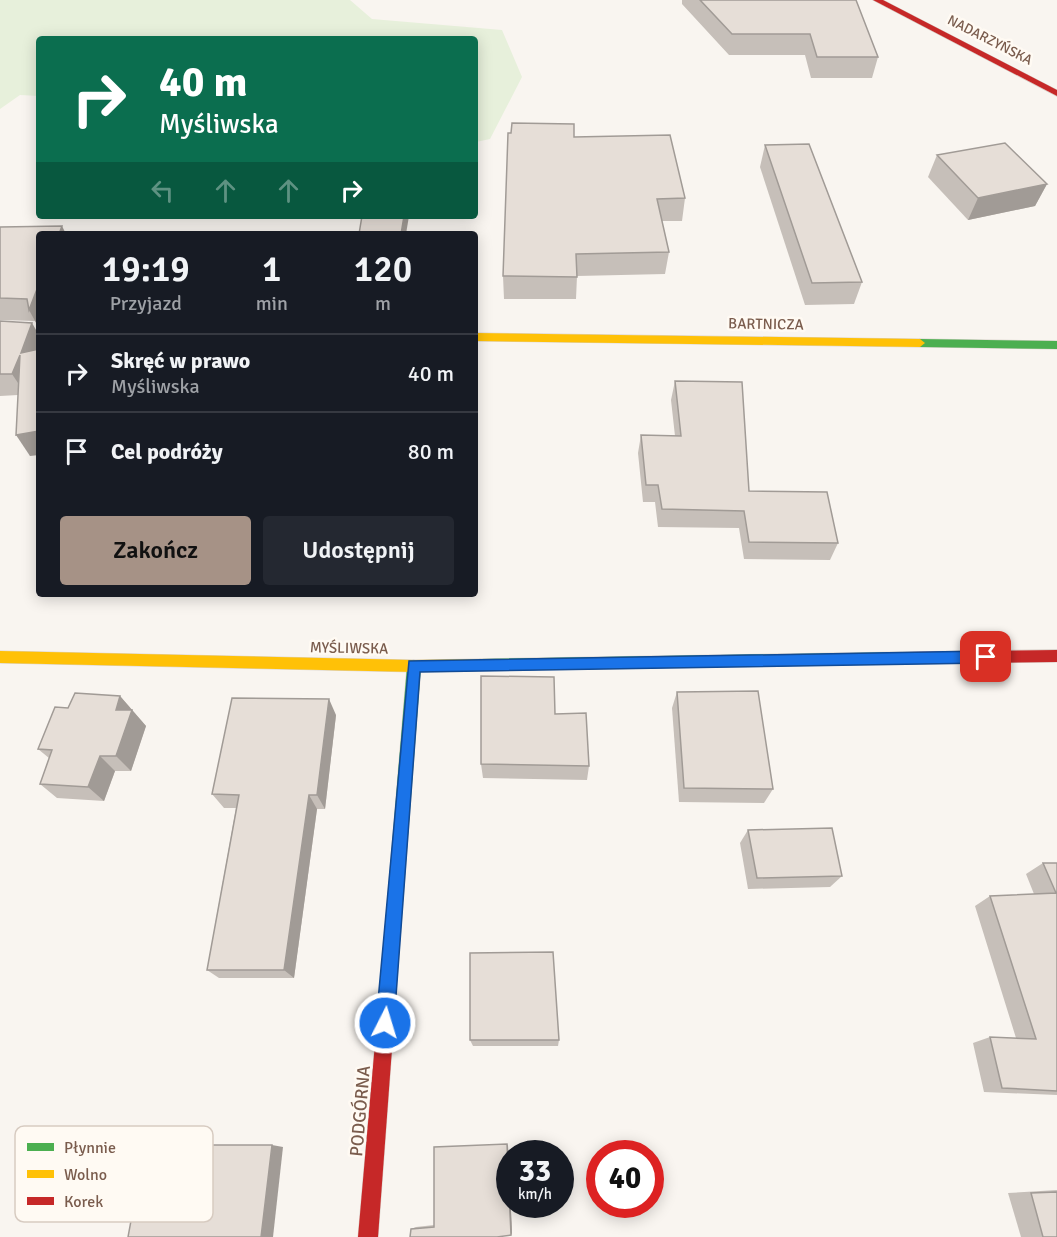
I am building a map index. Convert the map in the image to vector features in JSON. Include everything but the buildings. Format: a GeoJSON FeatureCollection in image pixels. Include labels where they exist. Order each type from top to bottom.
{"type":"FeatureCollection","features":[{"type":"Feature","properties":{"kind":"street","name":"NADARZYŃSKA"},"geometry":{"type":"LineString","coordinates":[[877,0],[1057,93]]}},
{"type":"Feature","properties":{"kind":"street","name":"BARTNICZA"},"geometry":{"type":"LineString","coordinates":[[478,337],[1057,345]]}},
{"type":"Feature","properties":{"kind":"street","name":"MYŚLIWSKA"},"geometry":{"type":"LineString","coordinates":[[0,657],[414,666],[1057,656]]}},
{"type":"Feature","properties":{"kind":"street","name":"PODGÓRNA"},"geometry":{"type":"LineString","coordinates":[[368,1237],[414,666]]}},
{"type":"Feature","properties":{"kind":"green space"},"geometry":{"type":"Polygon","coordinates":[[[0,0],[350,0],[372,19],[502,30],[522,77],[490,139],[478,142],[478,36],[36,36],[36,96],[20,95],[0,109],[0,0]]]}},
{"type":"Feature","properties":{"kind":"traffic: fast"},"geometry":{"type":"LineString","coordinates":[[920,343],[1057,345]]}},
{"type":"Feature","properties":{"kind":"traffic: fast"},"geometry":{"type":"LineString","coordinates":[[480,665],[907,658]]}},
{"type":"Feature","properties":{"kind":"traffic: fast"},"geometry":{"type":"LineString","coordinates":[[392,941],[414,666]]}},
{"type":"Feature","properties":{"kind":"traffic: slow"},"geometry":{"type":"LineString","coordinates":[[478,337],[920,343]]}},
{"type":"Feature","properties":{"kind":"traffic: slow"},"geometry":{"type":"LineString","coordinates":[[0,657],[414,666],[480,665]]}},
{"type":"Feature","properties":{"kind":"traffic: jam"},"geometry":{"type":"LineString","coordinates":[[877,0],[1057,93]]}},
{"type":"Feature","properties":{"kind":"traffic: jam"},"geometry":{"type":"LineString","coordinates":[[907,658],[1057,656]]}},
{"type":"Feature","properties":{"kind":"traffic: jam"},"geometry":{"type":"LineString","coordinates":[[368,1237],[392,941]]}},
{"type":"Feature","properties":{"kind":"route"},"geometry":{"type":"LineString","coordinates":[[385,1023],[414,666],[986,657]]}}]}
